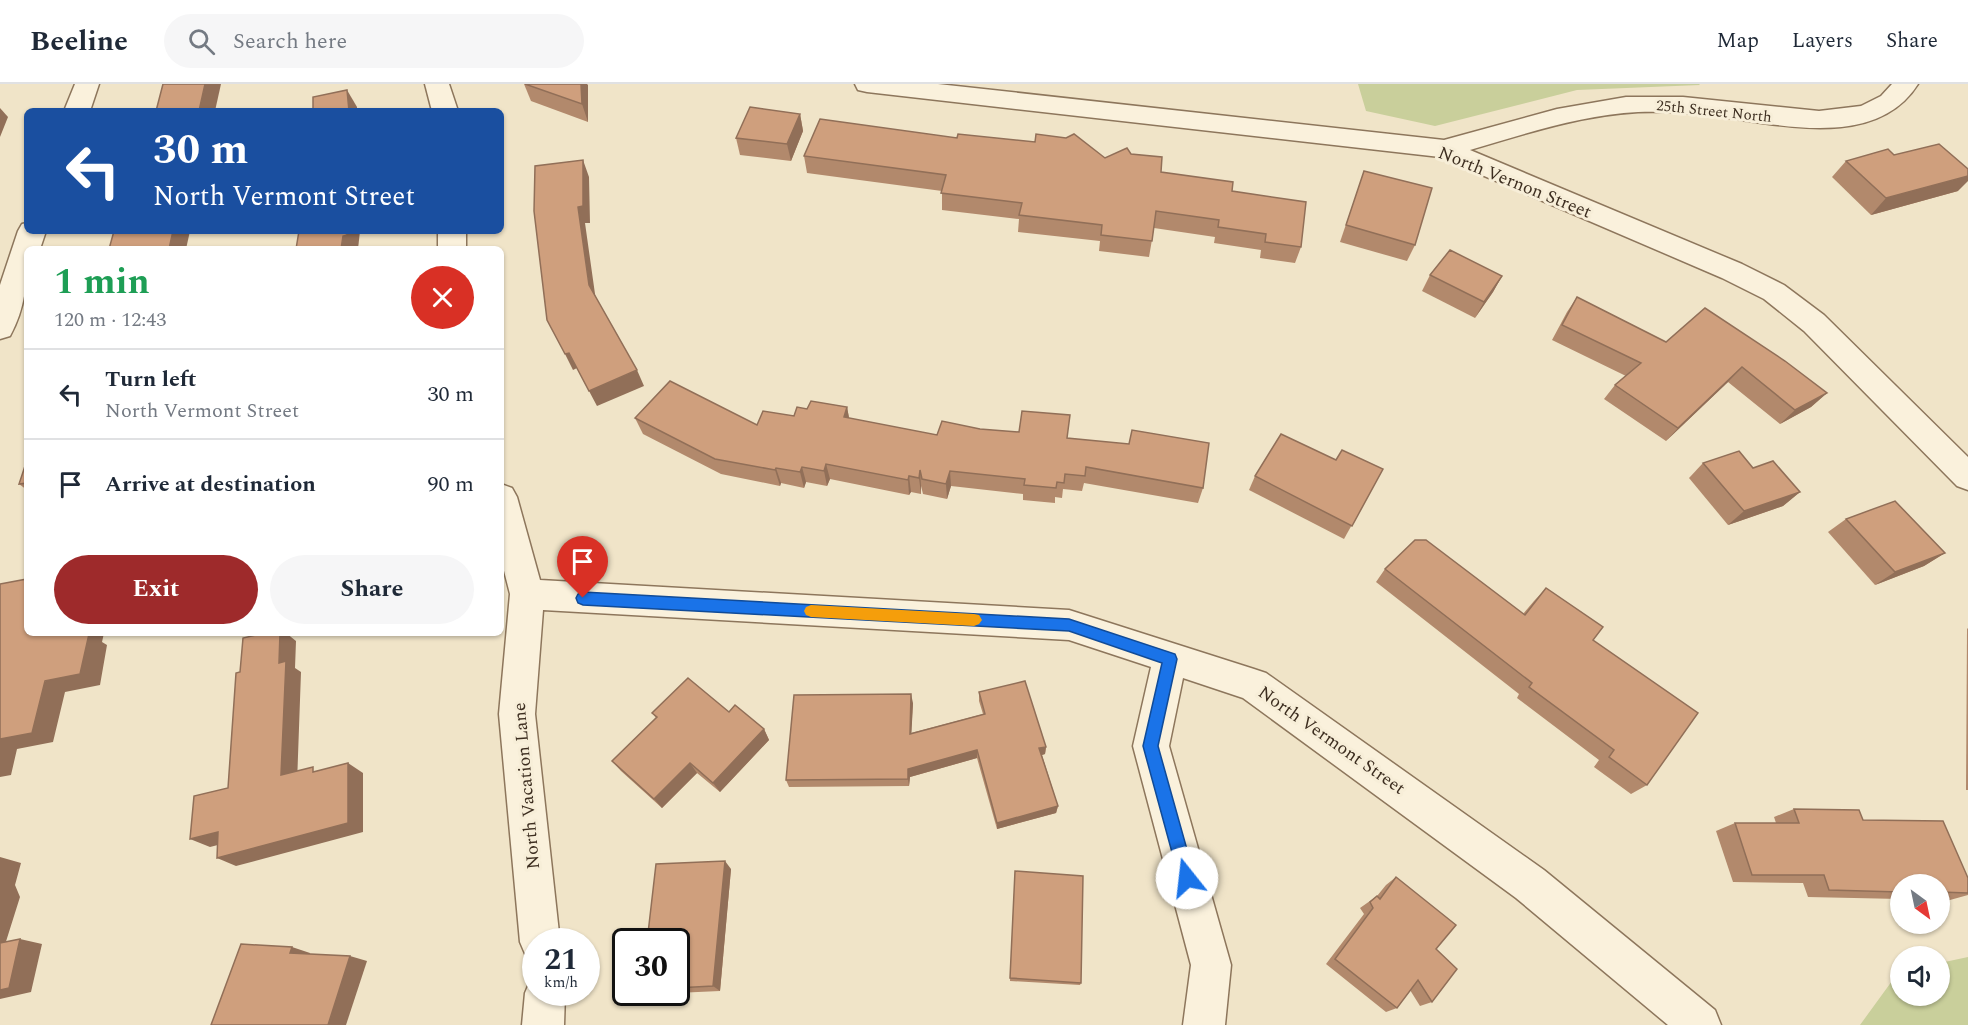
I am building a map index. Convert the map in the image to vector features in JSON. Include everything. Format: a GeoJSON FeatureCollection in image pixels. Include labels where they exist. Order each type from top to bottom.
{"type":"FeatureCollection","features":[{"type":"Feature","properties":{"kind":"street"},"geometry":{"type":"LineString","coordinates":[[77,108],[87,84]]}},
{"type":"Feature","properties":{"kind":"street"},"geometry":{"type":"LineString","coordinates":[[437,84],[444,108]]}},
{"type":"Feature","properties":{"kind":"street","name":"North Vernon Street"},"geometry":{"type":"LineString","coordinates":[[867,84],[1444,149],[1732,271],[1774,292],[1814,323],[1968,477]]}},
{"type":"Feature","properties":{"kind":"street","name":"25th Street North"},"geometry":{"type":"LineString","coordinates":[[1444,149],[1536,122],[1627,105],[1670,104],[1774,117],[1821,120],[1861,115],[1888,104],[1906,84]]}},
{"type":"Feature","properties":{"kind":"street"},"geometry":{"type":"LineString","coordinates":[[0,328],[24,255]]}},
{"type":"Feature","properties":{"kind":"street"},"geometry":{"type":"LineString","coordinates":[[504,508],[527,594]]}},
{"type":"Feature","properties":{"kind":"street","name":"North Vermont Street"},"geometry":{"type":"LineString","coordinates":[[527,594],[1069,625],[1254,685],[1530,884],[1700,1025]]}},
{"type":"Feature","properties":{"kind":"street","name":"North Vacation Lane"},"geometry":{"type":"LineString","coordinates":[[527,594],[517,714],[539,928]]}},
{"type":"Feature","properties":{"kind":"street"},"geometry":{"type":"LineString","coordinates":[[1170,659],[1151,746],[1211,965],[1204,1025]]}},
{"type":"Feature","properties":{"kind":"street"},"geometry":{"type":"LineString","coordinates":[[543,1025],[544,1006]]}},
{"type":"Feature","properties":{"kind":"green space"},"geometry":{"type":"Polygon","coordinates":[[[1358,84],[1700,85],[1577,90],[1435,126],[1366,111],[1358,84]]]}},
{"type":"Feature","properties":{"kind":"green space"},"geometry":{"type":"Polygon","coordinates":[[[1968,957],[1968,1025],[1860,1025],[1890,984],[1890,1006],[1950,1006],[1950,961],[1968,957]]]}},
{"type":"Feature","properties":{"kind":"building"},"geometry":{"type":"Polygon","coordinates":[[[163,84],[205,84],[200,108],[157,108],[163,84]]]}},
{"type":"Feature","properties":{"kind":"building"},"geometry":{"type":"Polygon","coordinates":[[[525,84],[581,84],[582,104],[525,84]]]}},
{"type":"Feature","properties":{"kind":"building"},"geometry":{"type":"Polygon","coordinates":[[[347,90],[349,108],[313,108],[313,97],[347,90]]]}},
{"type":"Feature","properties":{"kind":"building"},"geometry":{"type":"Polygon","coordinates":[[[750,107],[800,114],[787,144],[736,138],[750,107]]]}},
{"type":"Feature","properties":{"kind":"building"},"geometry":{"type":"Polygon","coordinates":[[[820,119],[957,138],[958,134],[1035,142],[1036,134],[1066,138],[1074,134],[1105,158],[1127,148],[1131,154],[1162,157],[1161,172],[1233,182],[1232,191],[1306,202],[1301,247],[1265,242],[1266,234],[1218,227],[1219,220],[1156,211],[1152,241],[1101,235],[1102,225],[1019,215],[1022,203],[941,193],[946,175],[804,156],[820,119]]]}},
{"type":"Feature","properties":{"kind":"building"},"geometry":{"type":"Polygon","coordinates":[[[1939,144],[1968,169],[1968,176],[1886,198],[1846,161],[1888,149],[1894,155],[1939,144]]]}},
{"type":"Feature","properties":{"kind":"building"},"geometry":{"type":"Polygon","coordinates":[[[583,160],[583,206],[578,207],[589,285],[637,370],[589,391],[569,353],[565,354],[547,320],[534,211],[535,166],[583,160]]]}},
{"type":"Feature","properties":{"kind":"building"},"geometry":{"type":"Polygon","coordinates":[[[1364,171],[1432,188],[1415,245],[1346,225],[1364,171]]]}},
{"type":"Feature","properties":{"kind":"building"},"geometry":{"type":"Polygon","coordinates":[[[113,234],[172,234],[170,246],[110,246],[113,234]]]}},
{"type":"Feature","properties":{"kind":"building"},"geometry":{"type":"Polygon","coordinates":[[[298,234],[347,234],[343,236],[341,246],[296,246],[298,234]]]}},
{"type":"Feature","properties":{"kind":"building"},"geometry":{"type":"Polygon","coordinates":[[[1450,250],[1502,276],[1484,302],[1430,275],[1450,250]]]}},
{"type":"Feature","properties":{"kind":"building"},"geometry":{"type":"Polygon","coordinates":[[[1577,297],[1666,342],[1705,308],[1785,361],[1827,393],[1795,410],[1742,367],[1678,428],[1615,385],[1641,363],[1562,325],[1577,297]]]}},
{"type":"Feature","properties":{"kind":"building"},"geometry":{"type":"Polygon","coordinates":[[[670,381],[757,425],[763,411],[794,416],[797,407],[807,409],[811,401],[847,407],[844,417],[937,435],[942,421],[980,429],[1019,432],[1022,411],[1070,415],[1067,438],[1129,444],[1132,430],[1209,443],[1203,488],[1086,467],[1085,476],[1065,474],[1064,483],[1057,482],[1056,488],[1024,485],[1025,479],[950,471],[946,484],[922,479],[920,470],[919,478],[909,476],[908,480],[826,464],[824,471],[802,467],[800,472],[776,468],[775,470],[715,459],[635,418],[670,381]]]}},
{"type":"Feature","properties":{"kind":"building"},"geometry":{"type":"Polygon","coordinates":[[[1281,434],[1336,460],[1342,450],[1383,469],[1352,526],[1255,476],[1281,434]]]}},
{"type":"Feature","properties":{"kind":"building"},"geometry":{"type":"Polygon","coordinates":[[[1739,451],[1753,468],[1773,461],[1800,492],[1744,511],[1703,463],[1739,451]]]}},
{"type":"Feature","properties":{"kind":"building"},"geometry":{"type":"Polygon","coordinates":[[[24,469],[24,483],[19,484],[24,469]]]}},
{"type":"Feature","properties":{"kind":"building"},"geometry":{"type":"Polygon","coordinates":[[[1895,501],[1945,553],[1895,572],[1846,519],[1895,501]]]}},
{"type":"Feature","properties":{"kind":"building"},"geometry":{"type":"Polygon","coordinates":[[[1415,540],[1426,540],[1525,615],[1546,588],[1603,627],[1593,640],[1698,713],[1647,785],[1609,757],[1614,750],[1529,687],[1532,683],[1385,569],[1415,540]]]}},
{"type":"Feature","properties":{"kind":"building"},"geometry":{"type":"Polygon","coordinates":[[[24,580],[24,636],[89,636],[80,674],[45,681],[32,733],[0,739],[0,584],[24,580]]]}},
{"type":"Feature","properties":{"kind":"building"},"geometry":{"type":"Polygon","coordinates":[[[280,636],[279,663],[286,661],[281,775],[313,767],[313,772],[348,763],[348,823],[217,858],[218,832],[190,839],[194,796],[228,788],[236,673],[240,672],[243,638],[280,636]]]}},
{"type":"Feature","properties":{"kind":"building"},"geometry":{"type":"Polygon","coordinates":[[[688,678],[729,712],[735,705],[764,729],[713,783],[690,763],[654,799],[612,761],[657,717],[652,713],[688,678]]]}},
{"type":"Feature","properties":{"kind":"building"},"geometry":{"type":"Polygon","coordinates":[[[1025,681],[1046,747],[1039,748],[1058,806],[997,823],[977,750],[908,769],[908,779],[786,780],[794,695],[911,694],[910,734],[985,714],[979,692],[1025,681]]]}},
{"type":"Feature","properties":{"kind":"building"},"geometry":{"type":"Polygon","coordinates":[[[1794,809],[1859,810],[1863,820],[1943,821],[1968,878],[1968,893],[1950,892],[1950,874],[1890,874],[1890,892],[1829,890],[1824,875],[1752,875],[1735,823],[1799,823],[1794,809]]]}},
{"type":"Feature","properties":{"kind":"building"},"geometry":{"type":"Polygon","coordinates":[[[725,861],[713,986],[690,987],[690,928],[649,928],[656,864],[725,861]]]}},
{"type":"Feature","properties":{"kind":"building"},"geometry":{"type":"Polygon","coordinates":[[[1015,871],[1083,876],[1081,983],[1010,978],[1015,871]]]}},
{"type":"Feature","properties":{"kind":"building"},"geometry":{"type":"Polygon","coordinates":[[[1396,877],[1456,925],[1436,949],[1457,969],[1432,1002],[1418,980],[1397,1008],[1335,959],[1373,908],[1370,902],[1377,896],[1380,899],[1396,877]]]}},
{"type":"Feature","properties":{"kind":"building"},"geometry":{"type":"Polygon","coordinates":[[[20,939],[9,988],[0,990],[0,943],[20,939]]]}},
{"type":"Feature","properties":{"kind":"building"},"geometry":{"type":"Polygon","coordinates":[[[241,944],[292,947],[290,953],[350,956],[328,1025],[211,1025],[241,944]]]}},
{"type":"Feature","properties":{"kind":"slow traffic"},"geometry":{"type":"LineString","coordinates":[[811,611],[974,620]]}},
{"type":"Feature","properties":{"kind":"route"},"geometry":{"type":"LineString","coordinates":[[583,598],[1069,625],[1170,659],[1151,746],[1187,878]]}}]}
